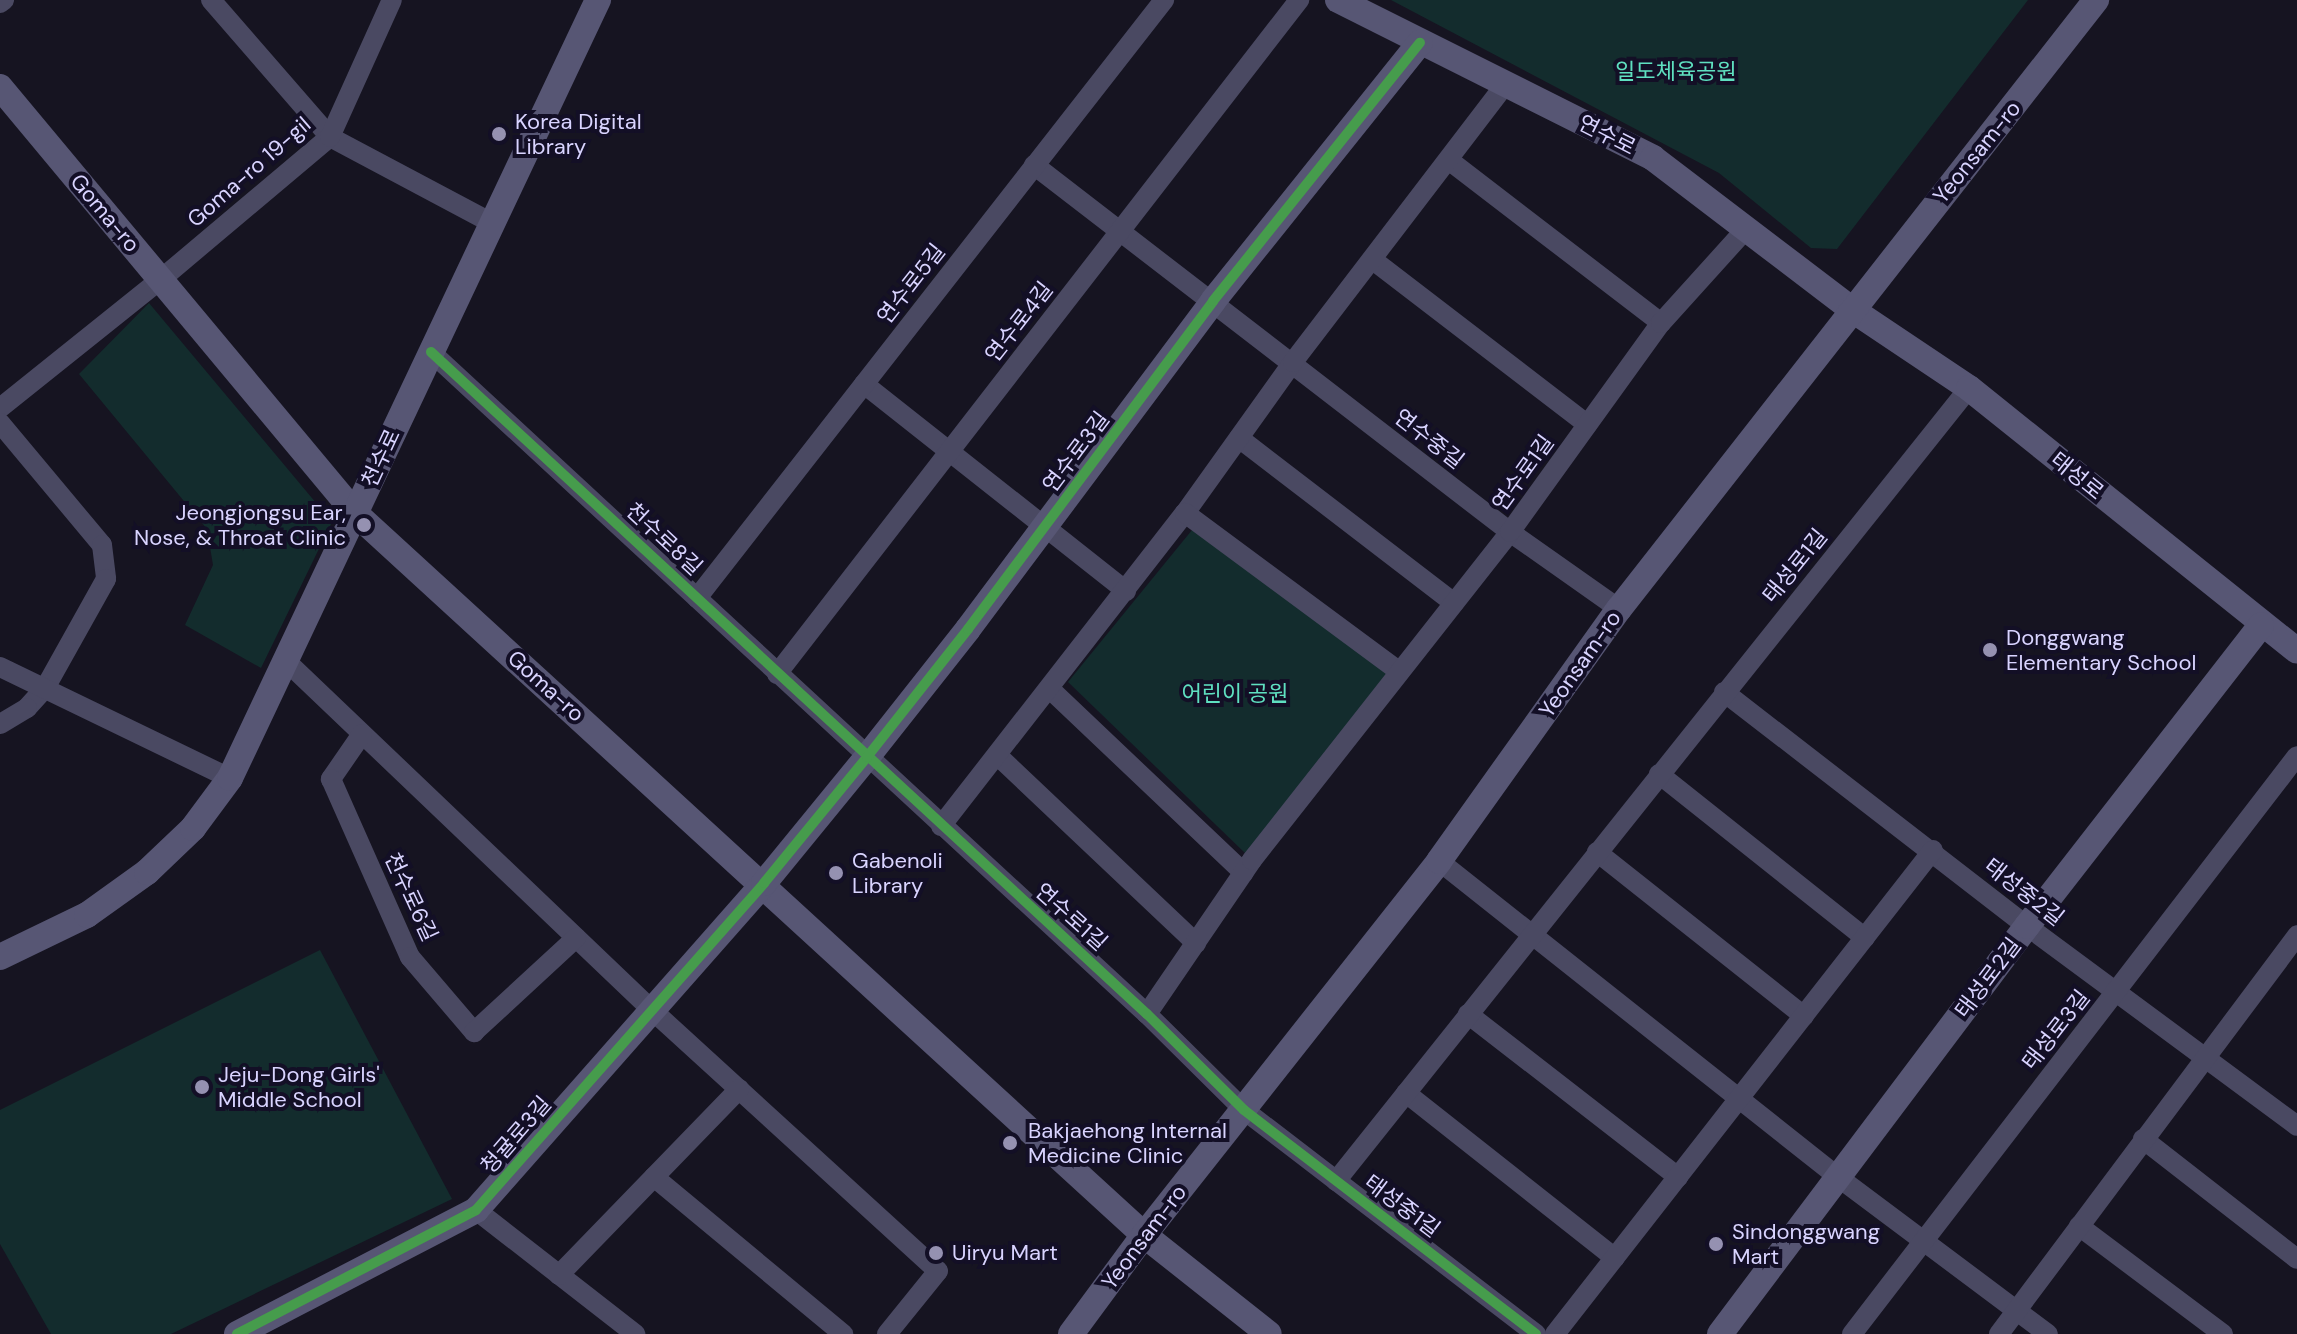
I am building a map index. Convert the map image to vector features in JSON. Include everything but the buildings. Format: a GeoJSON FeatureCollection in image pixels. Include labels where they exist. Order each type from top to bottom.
{"type":"FeatureCollection","features":[{"type":"Feature","properties":{"kind":"street"},"geometry":{"type":"LineString","coordinates":[[211,0],[330,137],[492,223]]}},
{"type":"Feature","properties":{"kind":"street","name":"Goma-ro 19-gil"},"geometry":{"type":"LineString","coordinates":[[0,408],[160,280],[330,137],[392,0]]}},
{"type":"Feature","properties":{"kind":"street","name":"천수로"},"geometry":{"type":"LineString","coordinates":[[0,957],[87,915],[147,872],[193,828],[230,778],[598,0]]}},
{"type":"Feature","properties":{"kind":"street","name":"연수로5길"},"geometry":{"type":"LineString","coordinates":[[697,598],[1164,0]]}},
{"type":"Feature","properties":{"kind":"street","name":"연수로4길"},"geometry":{"type":"LineString","coordinates":[[777,674],[1299,0]]}},
{"type":"Feature","properties":{"kind":"street","name":"연수로"},"geometry":{"type":"LineString","coordinates":[[1338,0],[1504,86],[1653,158],[1851,309]]}},
{"type":"Feature","properties":{"kind":"street","name":"Yeonsam-ro"},"geometry":{"type":"LineString","coordinates":[[1071,1334],[1144,1235],[1439,861],[1619,609],[2096,0]]}},
{"type":"Feature","properties":{"kind":"street","name":"연수로3길"},"geometry":{"type":"LineString","coordinates":[[764,883],[867,757],[1046,525],[1213,301],[1420,43]]}},
{"type":"Feature","properties":{"kind":"street"},"geometry":{"type":"LineString","coordinates":[[941,826],[1126,591],[1293,362],[1450,161],[1504,86]]}},
{"type":"Feature","properties":{"kind":"street","name":"Goma-ro"},"geometry":{"type":"LineString","coordinates":[[0,87],[355,513],[764,883],[1144,1235],[1269,1334]]}},
{"type":"Feature","properties":{"kind":"street"},"geometry":{"type":"LineString","coordinates":[[1450,161],[1661,323]]}},
{"type":"Feature","properties":{"kind":"street","name":"연수중길"},"geometry":{"type":"LineString","coordinates":[[1034,165],[1510,532],[1619,609]]}},
{"type":"Feature","properties":{"kind":"street","name":"연수로1길"},"geometry":{"type":"LineString","coordinates":[[1147,1014],[1244,873],[1510,532],[1661,323],[1746,229]]}},
{"type":"Feature","properties":{"kind":"street"},"geometry":{"type":"LineString","coordinates":[[1373,260],[1587,424]]}},
{"type":"Feature","properties":{"kind":"street","name":"태성로"},"geometry":{"type":"LineString","coordinates":[[1851,309],[1969,388],[2297,651]]}},
{"type":"Feature","properties":{"kind":"street","name":"천수로8길"},"geometry":{"type":"LineString","coordinates":[[431,352],[867,757]]}},
{"type":"Feature","properties":{"kind":"street"},"geometry":{"type":"LineString","coordinates":[[864,384],[1126,591]]}},
{"type":"Feature","properties":{"kind":"street","name":"태성로1길"},"geometry":{"type":"LineString","coordinates":[[1336,1181],[1969,388]]}},
{"type":"Feature","properties":{"kind":"street"},"geometry":{"type":"LineString","coordinates":[[0,423],[102,545],[106,579],[45,688],[27,708],[0,724]]}},
{"type":"Feature","properties":{"kind":"street"},"geometry":{"type":"LineString","coordinates":[[1239,438],[1454,603]]}},
{"type":"Feature","properties":{"kind":"street"},"geometry":{"type":"LineString","coordinates":[[1185,513],[1400,672]]}},
{"type":"Feature","properties":{"kind":"street","name":"태성로2길"},"geometry":{"type":"LineString","coordinates":[[1720,1334],[2027,926],[2261,625]]}},
{"type":"Feature","properties":{"kind":"street"},"geometry":{"type":"LineString","coordinates":[[285,660],[652,1010],[938,1271],[887,1334]]}},
{"type":"Feature","properties":{"kind":"street"},"geometry":{"type":"LineString","coordinates":[[0,667],[230,778]]}},
{"type":"Feature","properties":{"kind":"street"},"geometry":{"type":"LineString","coordinates":[[1050,689],[1244,873]]}},
{"type":"Feature","properties":{"kind":"street","name":"태성중2길"},"geometry":{"type":"LineString","coordinates":[[1724,692],[1933,850],[2027,926],[2297,1126]]}},
{"type":"Feature","properties":{"kind":"street","name":"천수로6길"},"geometry":{"type":"LineString","coordinates":[[362,734],[331,779],[410,957],[474,1032],[576,938]]}},
{"type":"Feature","properties":{"kind":"street"},"geometry":{"type":"LineString","coordinates":[[997,755],[1196,943]]}},
{"type":"Feature","properties":{"kind":"street","name":"태성로3길"},"geometry":{"type":"LineString","coordinates":[[1852,1334],[2297,756]]}},
{"type":"Feature","properties":{"kind":"street","name":"연수로1길"},"geometry":{"type":"LineString","coordinates":[[867,757],[1147,1014],[1244,1110]]}},
{"type":"Feature","properties":{"kind":"street"},"geometry":{"type":"LineString","coordinates":[[1659,774],[1865,938]]}},
{"type":"Feature","properties":{"kind":"street"},"geometry":{"type":"LineString","coordinates":[[1555,1334],[1933,850]]}},
{"type":"Feature","properties":{"kind":"street"},"geometry":{"type":"LineString","coordinates":[[1597,852],[1804,1016]]}},
{"type":"Feature","properties":{"kind":"street"},"geometry":{"type":"LineString","coordinates":[[1439,861],[1838,1177],[2048,1334]]}},
{"type":"Feature","properties":{"kind":"street","name":"청귤로3길"},"geometry":{"type":"LineString","coordinates":[[237,1334],[476,1210],[764,883]]}},
{"type":"Feature","properties":{"kind":"street"},"geometry":{"type":"LineString","coordinates":[[1999,1334],[2204,1056],[2289,962],[2297,935]]}},
{"type":"Feature","properties":{"kind":"street"},"geometry":{"type":"LineString","coordinates":[[1468,1014],[1678,1177]]}},
{"type":"Feature","properties":{"kind":"street"},"geometry":{"type":"LineString","coordinates":[[559,1275],[739,1089]]}},
{"type":"Feature","properties":{"kind":"street"},"geometry":{"type":"LineString","coordinates":[[1406,1093],[1615,1258]]}},
{"type":"Feature","properties":{"kind":"street","name":"태성중1길"},"geometry":{"type":"LineString","coordinates":[[1244,1110],[1536,1334]]}},
{"type":"Feature","properties":{"kind":"street"},"geometry":{"type":"LineString","coordinates":[[2143,1139],[2297,1259]]}},
{"type":"Feature","properties":{"kind":"street"},"geometry":{"type":"LineString","coordinates":[[654,1177],[843,1334]]}},
{"type":"Feature","properties":{"kind":"street"},"geometry":{"type":"LineString","coordinates":[[476,1210],[635,1334]]}},
{"type":"Feature","properties":{"kind":"street"},"geometry":{"type":"LineString","coordinates":[[2079,1226],[2223,1334]]}},
{"type":"Feature","properties":{"kind":"green space","name":"일도체육공원"},"geometry":{"type":"Polygon","coordinates":[[[1391,0],[2028,0],[1837,249],[1811,248],[1719,173],[1391,0]]]}},
{"type":"Feature","properties":{"kind":"green space"},"geometry":{"type":"Polygon","coordinates":[[[149,303],[332,522],[261,668],[185,625],[213,565],[207,529],[79,374],[149,303]]]}},
{"type":"Feature","properties":{"kind":"green space","name":"어린이 공원"},"geometry":{"type":"Polygon","coordinates":[[[1192,530],[1387,673],[1246,854],[1068,682],[1192,530]]]}},
{"type":"Feature","properties":{"kind":"green space","name":"Jeju-Dong Girls' Middle School"},"geometry":{"type":"Polygon","coordinates":[[[320,950],[452,1199],[171,1334],[51,1334],[0,1244],[0,1110],[320,950]]]}},
{"type":"Feature","properties":{"kind":"cycle path"},"geometry":{"type":"LineString","coordinates":[[237,1334],[476,1210],[764,883],[867,757],[968,629],[1213,301],[1420,43]]}},
{"type":"Feature","properties":{"kind":"cycle path"},"geometry":{"type":"LineString","coordinates":[[431,352],[1147,1014],[1244,1110],[1536,1334]]}},
{"type":"Feature","properties":{"kind":"place","name":"Korea Digital Library"},"geometry":{"type":"Point","coordinates":[499,134]}},
{"type":"Feature","properties":{"kind":"place","name":"Jeongjongsu Ear, Nose, & Throat Clinic"},"geometry":{"type":"Point","coordinates":[364,525]}},
{"type":"Feature","properties":{"kind":"place","name":"Donggwang Elementary School"},"geometry":{"type":"Point","coordinates":[1990,650]}},
{"type":"Feature","properties":{"kind":"place","name":"Gabenoli Library"},"geometry":{"type":"Point","coordinates":[836,873]}},
{"type":"Feature","properties":{"kind":"place","name":"Jeju-Dong Girls' Middle School"},"geometry":{"type":"Point","coordinates":[202,1087]}},
{"type":"Feature","properties":{"kind":"place","name":"Bakjaehong Internal Medicine Clinic"},"geometry":{"type":"Point","coordinates":[1010,1143]}},
{"type":"Feature","properties":{"kind":"place","name":"Sindonggwang Mart"},"geometry":{"type":"Point","coordinates":[1716,1244]}},
{"type":"Feature","properties":{"kind":"place","name":"Uiryu Mart"},"geometry":{"type":"Point","coordinates":[936,1253]}}]}
